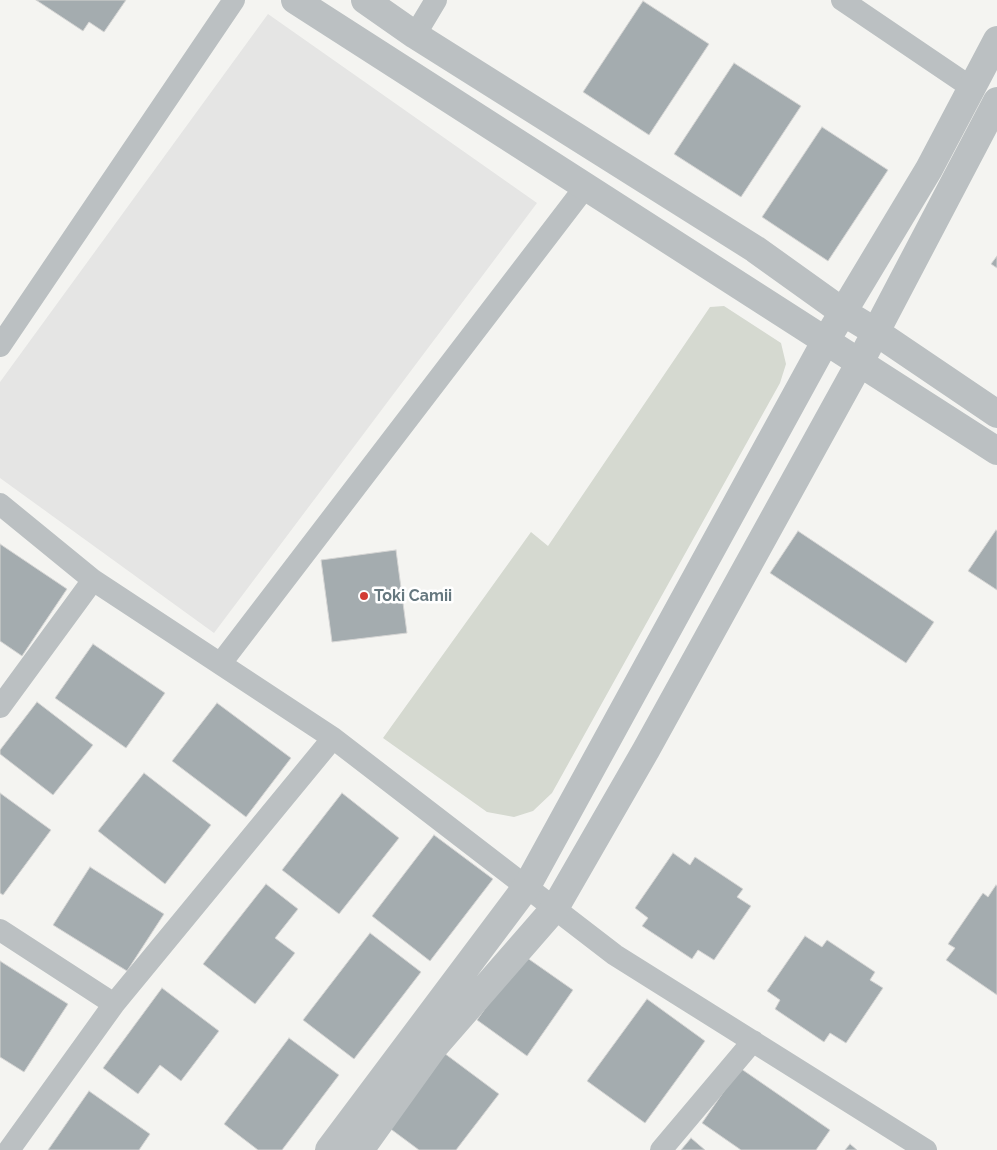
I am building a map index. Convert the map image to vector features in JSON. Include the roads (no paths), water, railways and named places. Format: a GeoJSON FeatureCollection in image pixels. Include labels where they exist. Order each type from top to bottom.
{"type":"FeatureCollection","features":[{"type":"Feature","properties":{"kind":"street"},"geometry":{"type":"LineString","coordinates":[[0,346],[234,0]]}},
{"type":"Feature","properties":{"kind":"street"},"geometry":{"type":"LineString","coordinates":[[295,0],[997,451]]}},
{"type":"Feature","properties":{"kind":"street"},"geometry":{"type":"LineString","coordinates":[[365,0],[415,35],[755,249],[843,312],[876,332],[997,414]]}},
{"type":"Feature","properties":{"kind":"street"},"geometry":{"type":"LineString","coordinates":[[415,35],[436,0]]}},
{"type":"Feature","properties":{"kind":"street"},"geometry":{"type":"LineString","coordinates":[[842,0],[972,88]]}},
{"type":"Feature","properties":{"kind":"street"},"geometry":{"type":"LineString","coordinates":[[328,1150],[527,886],[825,342],[929,169],[997,40]]}},
{"type":"Feature","properties":{"kind":"street"},"geometry":{"type":"LineString","coordinates":[[360,1150],[433,1048],[555,908],[651,741],[859,364],[997,101]]}},
{"type":"Feature","properties":{"kind":"street"},"geometry":{"type":"LineString","coordinates":[[221,663],[586,186]]}},
{"type":"Feature","properties":{"kind":"street"},"geometry":{"type":"LineString","coordinates":[[0,504],[93,580],[333,738],[615,955],[926,1150]]}},
{"type":"Feature","properties":{"kind":"street"},"geometry":{"type":"LineString","coordinates":[[0,708],[93,580]]}},
{"type":"Feature","properties":{"kind":"street"},"geometry":{"type":"LineString","coordinates":[[9,1150],[114,1004],[333,738]]}},
{"type":"Feature","properties":{"kind":"street"},"geometry":{"type":"LineString","coordinates":[[0,930],[114,1004]]}},
{"type":"Feature","properties":{"kind":"street"},"geometry":{"type":"LineString","coordinates":[[661,1150],[753,1041]]}},
{"type":"Feature","properties":{"kind":"place","name":"Toki Camii"},"geometry":{"type":"Point","coordinates":[364,596]}}]}
